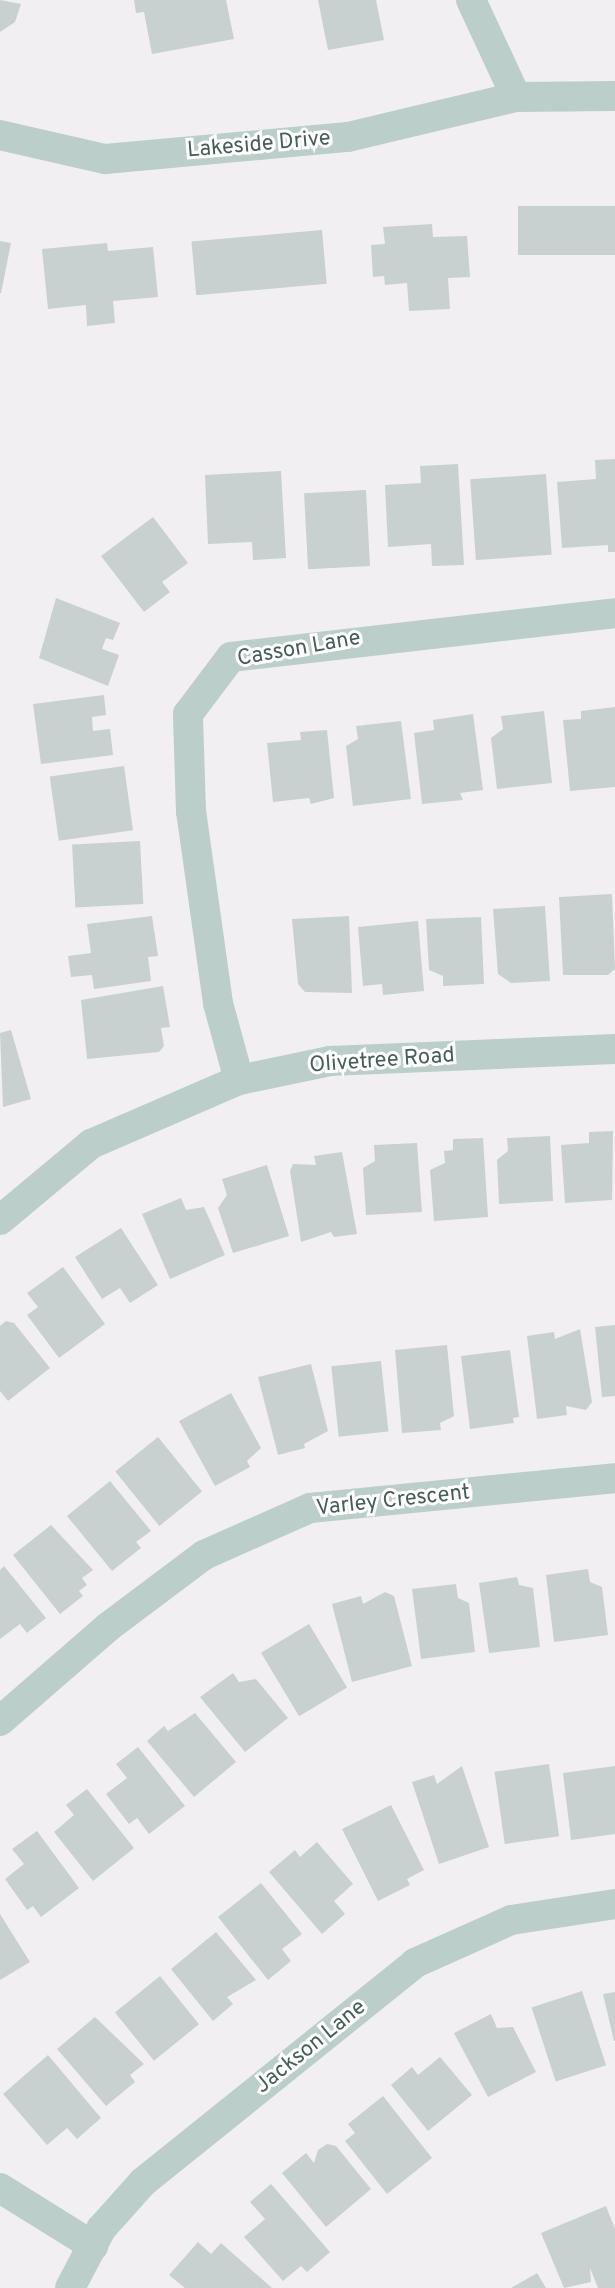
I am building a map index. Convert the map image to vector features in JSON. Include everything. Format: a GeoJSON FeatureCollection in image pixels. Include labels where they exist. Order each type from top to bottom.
{"type":"FeatureCollection","features":[{"type":"Feature","properties":{"kind":"street"},"geometry":{"type":"LineString","coordinates":[[471,0],[516,97]]}},
{"type":"Feature","properties":{"kind":"street","name":"Lakeside Drive"},"geometry":{"type":"LineString","coordinates":[[0,135],[105,159],[348,137],[516,97],[615,96]]}},
{"type":"Feature","properties":{"kind":"street","name":"Casson Lane"},"geometry":{"type":"LineString","coordinates":[[239,1080],[218,1003],[191,812],[188,714],[231,657],[427,631],[615,613]]}},
{"type":"Feature","properties":{"kind":"street","name":"Olivetree Road"},"geometry":{"type":"LineString","coordinates":[[0,1220],[91,1144],[239,1080],[330,1061],[615,1049]]}},
{"type":"Feature","properties":{"kind":"street","name":"Varley Crescent"},"geometry":{"type":"LineString","coordinates":[[0,1721],[108,1627],[204,1555],[310,1508],[615,1478]]}},
{"type":"Feature","properties":{"kind":"street","name":"Jackson Lane"},"geometry":{"type":"LineString","coordinates":[[70,2288],[101,2229],[143,2182],[415,1963],[511,1920],[615,1904]]}},
{"type":"Feature","properties":{"kind":"street"},"geometry":{"type":"LineString","coordinates":[[0,2188],[93,2246]]}},
{"type":"Feature","properties":{"kind":"building"},"geometry":{"type":"Polygon","coordinates":[[[0,0],[21,4],[15,22],[0,32],[0,0]]]}},
{"type":"Feature","properties":{"kind":"building"},"geometry":{"type":"Polygon","coordinates":[[[134,0],[226,0],[234,39],[152,54],[144,12],[136,13],[134,0]]]}},
{"type":"Feature","properties":{"kind":"building"},"geometry":{"type":"Polygon","coordinates":[[[318,0],[376,0],[384,40],[328,50],[318,0]]]}},
{"type":"Feature","properties":{"kind":"building"},"geometry":{"type":"Polygon","coordinates":[[[518,206],[615,206],[615,255],[518,255],[518,206]]]}},
{"type":"Feature","properties":{"kind":"building"},"geometry":{"type":"Polygon","coordinates":[[[432,224],[433,237],[467,236],[470,277],[448,278],[450,309],[409,311],[407,283],[385,285],[384,276],[373,277],[371,245],[385,244],[383,227],[432,224]]]}},
{"type":"Feature","properties":{"kind":"building"},"geometry":{"type":"Polygon","coordinates":[[[322,230],[327,284],[196,295],[191,241],[322,230]]]}},
{"type":"Feature","properties":{"kind":"building"},"geometry":{"type":"Polygon","coordinates":[[[0,241],[11,243],[1,293],[0,293],[0,241]]]}},
{"type":"Feature","properties":{"kind":"building"},"geometry":{"type":"Polygon","coordinates":[[[107,243],[108,251],[153,247],[158,297],[113,301],[115,323],[87,326],[86,305],[48,309],[42,249],[107,243]]]}},
{"type":"Feature","properties":{"kind":"building"},"geometry":{"type":"Polygon","coordinates":[[[615,459],[615,552],[608,552],[608,545],[562,548],[557,482],[596,479],[595,460],[615,459]]]}},
{"type":"Feature","properties":{"kind":"building"},"geometry":{"type":"Polygon","coordinates":[[[458,464],[464,565],[432,566],[431,544],[388,547],[385,485],[421,483],[420,466],[458,464]]]}},
{"type":"Feature","properties":{"kind":"building"},"geometry":{"type":"Polygon","coordinates":[[[281,471],[286,558],[253,560],[252,542],[208,544],[205,475],[281,471]]]}},
{"type":"Feature","properties":{"kind":"building"},"geometry":{"type":"Polygon","coordinates":[[[546,474],[552,555],[476,560],[470,479],[546,474]]]}},
{"type":"Feature","properties":{"kind":"building"},"geometry":{"type":"Polygon","coordinates":[[[366,490],[370,566],[308,569],[304,493],[366,490]]]}},
{"type":"Feature","properties":{"kind":"building"},"geometry":{"type":"Polygon","coordinates":[[[153,517],[188,563],[162,582],[170,592],[144,612],[101,556],[153,517]]]}},
{"type":"Feature","properties":{"kind":"building"},"geometry":{"type":"Polygon","coordinates":[[[56,598],[120,623],[113,640],[106,638],[102,649],[119,655],[108,686],[39,658],[56,598]]]}},
{"type":"Feature","properties":{"kind":"building"},"geometry":{"type":"Polygon","coordinates":[[[104,695],[106,715],[92,717],[93,731],[110,729],[113,755],[41,764],[33,704],[104,695]]]}},
{"type":"Feature","properties":{"kind":"building"},"geometry":{"type":"Polygon","coordinates":[[[615,707],[615,787],[570,791],[563,720],[581,719],[581,711],[615,707]]]}},
{"type":"Feature","properties":{"kind":"building"},"geometry":{"type":"Polygon","coordinates":[[[544,711],[552,783],[497,789],[491,738],[503,729],[501,716],[544,711]]]}},
{"type":"Feature","properties":{"kind":"building"},"geometry":{"type":"Polygon","coordinates":[[[473,714],[483,790],[460,793],[463,800],[422,804],[414,733],[434,730],[433,720],[473,714]]]}},
{"type":"Feature","properties":{"kind":"building"},"geometry":{"type":"Polygon","coordinates":[[[401,721],[411,799],[353,806],[346,746],[358,739],[356,726],[401,721]]]}},
{"type":"Feature","properties":{"kind":"building"},"geometry":{"type":"Polygon","coordinates":[[[327,730],[334,798],[311,804],[309,798],[273,802],[267,743],[301,740],[300,732],[327,730]]]}},
{"type":"Feature","properties":{"kind":"building"},"geometry":{"type":"Polygon","coordinates":[[[124,766],[133,830],[59,841],[50,776],[124,766]]]}},
{"type":"Feature","properties":{"kind":"building"},"geometry":{"type":"Polygon","coordinates":[[[140,841],[143,904],[75,907],[72,845],[140,841]]]}},
{"type":"Feature","properties":{"kind":"building"},"geometry":{"type":"Polygon","coordinates":[[[612,894],[615,969],[608,975],[563,975],[559,897],[612,894]]]}},
{"type":"Feature","properties":{"kind":"building"},"geometry":{"type":"Polygon","coordinates":[[[545,906],[550,981],[511,983],[498,974],[493,909],[545,906]]]}},
{"type":"Feature","properties":{"kind":"building"},"geometry":{"type":"Polygon","coordinates":[[[152,916],[158,956],[148,957],[151,981],[94,989],[92,975],[71,977],[68,956],[91,953],[87,924],[152,916]]]}},
{"type":"Feature","properties":{"kind":"building"},"geometry":{"type":"Polygon","coordinates":[[[349,916],[352,993],[305,992],[298,984],[292,919],[349,916]]]}},
{"type":"Feature","properties":{"kind":"building"},"geometry":{"type":"Polygon","coordinates":[[[481,917],[484,984],[443,986],[443,976],[429,970],[426,919],[481,917]]]}},
{"type":"Feature","properties":{"kind":"building"},"geometry":{"type":"Polygon","coordinates":[[[418,921],[424,991],[383,995],[382,984],[363,986],[358,927],[418,921]]]}},
{"type":"Feature","properties":{"kind":"building"},"geometry":{"type":"Polygon","coordinates":[[[163,986],[170,1027],[161,1028],[164,1046],[159,1052],[87,1059],[81,1000],[163,986]]]}},
{"type":"Feature","properties":{"kind":"building"},"geometry":{"type":"Polygon","coordinates":[[[11,1030],[31,1099],[3,1107],[0,1033],[11,1030]]]}},
{"type":"Feature","properties":{"kind":"building"},"geometry":{"type":"Polygon","coordinates":[[[613,1131],[612,1200],[565,1203],[561,1145],[589,1143],[589,1132],[613,1131]]]}},
{"type":"Feature","properties":{"kind":"building"},"geometry":{"type":"Polygon","coordinates":[[[550,1136],[553,1201],[499,1204],[497,1160],[508,1151],[507,1138],[550,1136]]]}},
{"type":"Feature","properties":{"kind":"building"},"geometry":{"type":"Polygon","coordinates":[[[483,1138],[488,1217],[434,1221],[430,1170],[445,1163],[444,1151],[453,1150],[453,1139],[483,1138]]]}},
{"type":"Feature","properties":{"kind":"building"},"geometry":{"type":"Polygon","coordinates":[[[417,1143],[422,1212],[366,1215],[363,1168],[375,1161],[374,1145],[417,1143]]]}},
{"type":"Feature","properties":{"kind":"building"},"geometry":{"type":"Polygon","coordinates":[[[342,1152],[357,1234],[334,1237],[331,1232],[301,1242],[290,1171],[293,1164],[316,1165],[314,1156],[342,1152]]]}},
{"type":"Feature","properties":{"kind":"building"},"geometry":{"type":"Polygon","coordinates":[[[267,1165],[289,1236],[233,1253],[218,1208],[227,1195],[222,1179],[267,1165]]]}},
{"type":"Feature","properties":{"kind":"building"},"geometry":{"type":"Polygon","coordinates":[[[181,1198],[186,1210],[204,1207],[225,1255],[170,1279],[142,1214],[181,1198]]]}},
{"type":"Feature","properties":{"kind":"building"},"geometry":{"type":"Polygon","coordinates":[[[121,1228],[158,1285],[130,1303],[120,1288],[102,1299],[75,1257],[121,1228]]]}},
{"type":"Feature","properties":{"kind":"building"},"geometry":{"type":"Polygon","coordinates":[[[63,1267],[105,1324],[59,1358],[27,1315],[38,1307],[27,1293],[63,1267]]]}},
{"type":"Feature","properties":{"kind":"building"},"geometry":{"type":"Polygon","coordinates":[[[6,1321],[14,1323],[50,1368],[8,1401],[0,1391],[0,1326],[6,1321]]]}},
{"type":"Feature","properties":{"kind":"building"},"geometry":{"type":"Polygon","coordinates":[[[615,1325],[615,1396],[602,1397],[595,1327],[615,1325]]]}},
{"type":"Feature","properties":{"kind":"building"},"geometry":{"type":"Polygon","coordinates":[[[580,1329],[592,1402],[586,1410],[566,1406],[567,1415],[537,1419],[527,1336],[554,1332],[555,1339],[580,1329]]]}},
{"type":"Feature","properties":{"kind":"building"},"geometry":{"type":"Polygon","coordinates":[[[447,1345],[454,1416],[440,1423],[441,1430],[402,1433],[395,1350],[447,1345]]]}},
{"type":"Feature","properties":{"kind":"building"},"geometry":{"type":"Polygon","coordinates":[[[510,1350],[519,1417],[513,1418],[514,1423],[470,1429],[461,1356],[510,1350]]]}},
{"type":"Feature","properties":{"kind":"building"},"geometry":{"type":"Polygon","coordinates":[[[381,1361],[388,1432],[339,1437],[331,1366],[381,1361]]]}},
{"type":"Feature","properties":{"kind":"building"},"geometry":{"type":"Polygon","coordinates":[[[311,1364],[328,1431],[304,1444],[305,1448],[278,1455],[258,1377],[311,1364]]]}},
{"type":"Feature","properties":{"kind":"building"},"geometry":{"type":"Polygon","coordinates":[[[231,1393],[261,1448],[247,1461],[250,1467],[215,1486],[179,1421],[231,1393]]]}},
{"type":"Feature","properties":{"kind":"building"},"geometry":{"type":"Polygon","coordinates":[[[158,1437],[202,1491],[159,1526],[115,1472],[158,1437]]]}},
{"type":"Feature","properties":{"kind":"building"},"geometry":{"type":"Polygon","coordinates":[[[110,1481],[151,1531],[136,1542],[141,1548],[112,1571],[67,1516],[110,1481]]]}},
{"type":"Feature","properties":{"kind":"building"},"geometry":{"type":"Polygon","coordinates":[[[51,1525],[93,1570],[82,1578],[87,1585],[79,1591],[83,1596],[60,1614],[13,1555],[51,1525]]]}},
{"type":"Feature","properties":{"kind":"building"},"geometry":{"type":"Polygon","coordinates":[[[4,1566],[46,1618],[27,1633],[20,1624],[0,1639],[0,1570],[4,1566]]]}},
{"type":"Feature","properties":{"kind":"building"},"geometry":{"type":"Polygon","coordinates":[[[588,1569],[590,1582],[602,1587],[608,1635],[554,1642],[546,1575],[588,1569]]]}},
{"type":"Feature","properties":{"kind":"building"},"geometry":{"type":"Polygon","coordinates":[[[517,1577],[519,1585],[533,1588],[540,1647],[489,1653],[479,1583],[517,1577]]]}},
{"type":"Feature","properties":{"kind":"building"},"geometry":{"type":"Polygon","coordinates":[[[456,1584],[458,1598],[469,1603],[475,1652],[421,1659],[412,1589],[456,1584]]]}},
{"type":"Feature","properties":{"kind":"building"},"geometry":{"type":"Polygon","coordinates":[[[385,1592],[394,1596],[412,1666],[352,1682],[332,1604],[361,1596],[363,1604],[385,1592]]]}},
{"type":"Feature","properties":{"kind":"building"},"geometry":{"type":"Polygon","coordinates":[[[309,1624],[347,1687],[299,1716],[261,1653],[309,1624]]]}},
{"type":"Feature","properties":{"kind":"building"},"geometry":{"type":"Polygon","coordinates":[[[233,1673],[239,1682],[256,1679],[288,1718],[245,1752],[200,1697],[233,1673]]]}},
{"type":"Feature","properties":{"kind":"building"},"geometry":{"type":"Polygon","coordinates":[[[195,1713],[236,1762],[194,1797],[147,1741],[164,1726],[168,1731],[195,1713]]]}},
{"type":"Feature","properties":{"kind":"building"},"geometry":{"type":"Polygon","coordinates":[[[138,1747],[185,1806],[149,1834],[137,1818],[129,1824],[106,1794],[127,1778],[116,1764],[138,1747]]]}},
{"type":"Feature","properties":{"kind":"building"},"geometry":{"type":"Polygon","coordinates":[[[549,1764],[559,1836],[505,1844],[495,1772],[549,1764]]]}},
{"type":"Feature","properties":{"kind":"building"},"geometry":{"type":"Polygon","coordinates":[[[462,1766],[489,1847],[439,1864],[412,1782],[434,1775],[437,1784],[462,1766]]]}},
{"type":"Feature","properties":{"kind":"building"},"geometry":{"type":"Polygon","coordinates":[[[615,1766],[615,1834],[571,1840],[563,1773],[615,1766]]]}},
{"type":"Feature","properties":{"kind":"building"},"geometry":{"type":"Polygon","coordinates":[[[87,1789],[134,1848],[93,1881],[54,1832],[74,1815],[66,1805],[87,1789]]]}},
{"type":"Feature","properties":{"kind":"building"},"geometry":{"type":"Polygon","coordinates":[[[391,1805],[424,1870],[407,1879],[410,1885],[378,1901],[342,1829],[391,1805]]]}},
{"type":"Feature","properties":{"kind":"building"},"geometry":{"type":"Polygon","coordinates":[[[37,1831],[79,1888],[41,1917],[33,1906],[27,1910],[5,1879],[24,1864],[12,1849],[37,1831]]]}},
{"type":"Feature","properties":{"kind":"building"},"geometry":{"type":"Polygon","coordinates":[[[317,1842],[353,1884],[334,1901],[345,1914],[322,1934],[269,1872],[295,1850],[300,1857],[317,1842]]]}},
{"type":"Feature","properties":{"kind":"building"},"geometry":{"type":"Polygon","coordinates":[[[261,1883],[302,1934],[282,1949],[291,1961],[268,1980],[218,1917],[261,1883]]]}},
{"type":"Feature","properties":{"kind":"building"},"geometry":{"type":"Polygon","coordinates":[[[0,1914],[30,1962],[0,1980],[0,1914]]]}},
{"type":"Feature","properties":{"kind":"building"},"geometry":{"type":"Polygon","coordinates":[[[216,1932],[256,1980],[227,1997],[233,2004],[213,2021],[171,1969],[216,1932]]]}},
{"type":"Feature","properties":{"kind":"building"},"geometry":{"type":"Polygon","coordinates":[[[160,1976],[199,2024],[154,2061],[115,2013],[160,1976]]]}},
{"type":"Feature","properties":{"kind":"building"},"geometry":{"type":"Polygon","coordinates":[[[582,1991],[606,2065],[556,2082],[532,2007],[582,1991]]]}},
{"type":"Feature","properties":{"kind":"building"},"geometry":{"type":"Polygon","coordinates":[[[615,1992],[615,2041],[614,2041],[603,1994],[615,1992]]]}},
{"type":"Feature","properties":{"kind":"building"},"geometry":{"type":"Polygon","coordinates":[[[491,2014],[497,2028],[513,2027],[536,2072],[488,2097],[454,2033],[491,2014]]]}},
{"type":"Feature","properties":{"kind":"building"},"geometry":{"type":"Polygon","coordinates":[[[95,2017],[144,2064],[130,2075],[135,2082],[106,2106],[57,2049],[95,2017]]]}},
{"type":"Feature","properties":{"kind":"building"},"geometry":{"type":"Polygon","coordinates":[[[48,2055],[101,2118],[77,2139],[67,2128],[47,2145],[3,2094],[48,2055]]]}},
{"type":"Feature","properties":{"kind":"building"},"geometry":{"type":"Polygon","coordinates":[[[440,2057],[472,2095],[428,2131],[391,2085],[412,2067],[418,2075],[440,2057]]]}},
{"type":"Feature","properties":{"kind":"building"},"geometry":{"type":"Polygon","coordinates":[[[383,2096],[432,2158],[387,2194],[345,2141],[355,2133],[348,2124],[383,2096]]]}},
{"type":"Feature","properties":{"kind":"building"},"geometry":{"type":"Polygon","coordinates":[[[327,2144],[336,2146],[371,2189],[326,2227],[282,2173],[306,2153],[314,2163],[318,2150],[327,2144]]]}},
{"type":"Feature","properties":{"kind":"building"},"geometry":{"type":"Polygon","coordinates":[[[271,2184],[330,2252],[307,2272],[301,2266],[283,2281],[244,2237],[265,2219],[250,2202],[271,2184]]]}},
{"type":"Feature","properties":{"kind":"building"},"geometry":{"type":"Polygon","coordinates":[[[606,2206],[615,2229],[615,2288],[598,2288],[590,2268],[591,2282],[564,2288],[541,2233],[606,2206]]]}},
{"type":"Feature","properties":{"kind":"building"},"geometry":{"type":"Polygon","coordinates":[[[198,2242],[211,2254],[221,2243],[272,2288],[185,2288],[169,2275],[198,2242]]]}},
{"type":"Feature","properties":{"kind":"building"},"geometry":{"type":"Polygon","coordinates":[[[537,2273],[546,2288],[511,2288],[537,2273]]]}}]}
